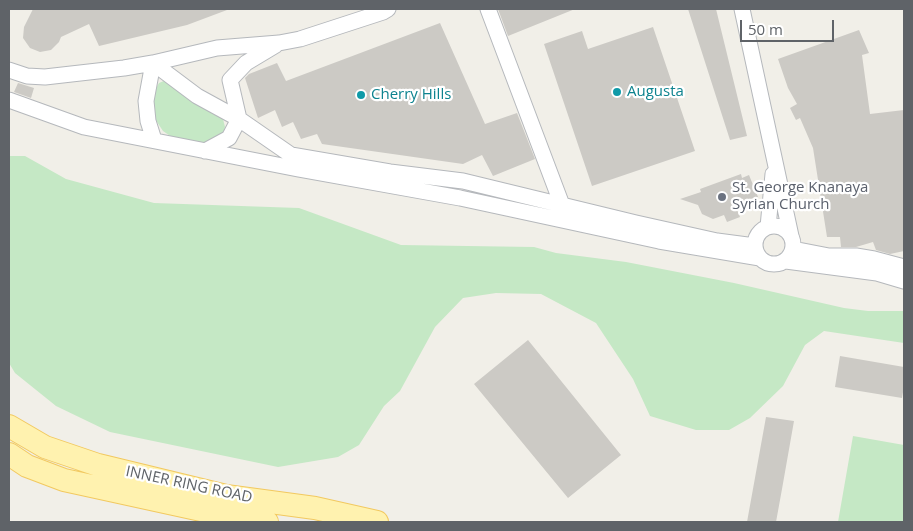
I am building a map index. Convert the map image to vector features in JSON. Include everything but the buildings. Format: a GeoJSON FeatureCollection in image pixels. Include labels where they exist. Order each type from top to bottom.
{"type":"FeatureCollection","features":[{"type":"Feature","properties":{"kind":"main road","name":"INNER RING ROAD"},"geometry":{"type":"LineString","coordinates":[[9,426],[45,446],[98,465],[226,496],[315,508],[377,522]]}},
{"type":"Feature","properties":{"kind":"main road","name":"INNER RING ROAD"},"geometry":{"type":"LineString","coordinates":[[9,454],[27,466],[64,480],[224,515],[267,522]]}},
{"type":"Feature","properties":{"kind":"street"},"geometry":{"type":"LineString","coordinates":[[9,70],[27,76],[45,77],[153,63],[217,48],[279,43],[310,36],[388,9]]}},
{"type":"Feature","properties":{"kind":"street"},"geometry":{"type":"LineString","coordinates":[[488,9],[562,205]]}},
{"type":"Feature","properties":{"kind":"street"},"geometry":{"type":"LineString","coordinates":[[742,9],[790,249]]}},
{"type":"Feature","properties":{"kind":"street"},"geometry":{"type":"LineString","coordinates":[[205,151],[229,138],[239,119],[230,80],[246,63],[279,43]]}},
{"type":"Feature","properties":{"kind":"street"},"geometry":{"type":"LineString","coordinates":[[153,63],[197,96],[239,119],[291,155],[390,172],[463,181],[757,252],[772,265],[790,249]]}},
{"type":"Feature","properties":{"kind":"street"},"geometry":{"type":"LineString","coordinates":[[153,63],[146,100],[148,121],[154,140]]}},
{"type":"Feature","properties":{"kind":"street"},"geometry":{"type":"LineString","coordinates":[[9,100],[84,127],[460,198],[659,241],[757,252]]}},
{"type":"Feature","properties":{"kind":"street"},"geometry":{"type":"LineString","coordinates":[[768,227],[774,163]]}},
{"type":"Feature","properties":{"kind":"street"},"geometry":{"type":"LineString","coordinates":[[757,252],[758,235],[768,227],[780,227],[790,249]]}},
{"type":"Feature","properties":{"kind":"street"},"geometry":{"type":"LineString","coordinates":[[790,249],[829,256],[856,256],[904,267]]}},
{"type":"Feature","properties":{"kind":"street"},"geometry":{"type":"LineString","coordinates":[[790,249],[904,281]]}},
{"type":"Feature","properties":{"kind":"green space"},"geometry":{"type":"Polygon","coordinates":[[[166,80],[223,119],[225,127],[223,135],[203,144],[176,140],[163,131],[155,119],[152,104],[155,90],[159,83],[166,80]]]}},
{"type":"Feature","properties":{"kind":"green space"},"geometry":{"type":"Polygon","coordinates":[[[9,156],[25,156],[66,179],[154,203],[299,208],[401,245],[534,247],[556,253],[626,262],[734,283],[844,308],[868,311],[904,311],[904,343],[824,331],[805,345],[783,386],[750,418],[729,430],[696,430],[650,416],[633,379],[596,323],[541,294],[496,293],[463,298],[435,327],[400,391],[384,406],[359,445],[338,457],[278,467],[110,432],[56,406],[15,373],[9,363],[9,156]]]}},
{"type":"Feature","properties":{"kind":"green space"},"geometry":{"type":"Polygon","coordinates":[[[853,436],[904,445],[904,522],[838,522],[853,436]]]}},
{"type":"Feature","properties":{"kind":"place","name":"Augusta"},"geometry":{"type":"Point","coordinates":[617,92]}},
{"type":"Feature","properties":{"kind":"place","name":"Cherry Hills"},"geometry":{"type":"Point","coordinates":[361,95]}},
{"type":"Feature","properties":{"kind":"place","name":"St. George Knanaya Syrian Church"},"geometry":{"type":"Point","coordinates":[722,197]}}]}
